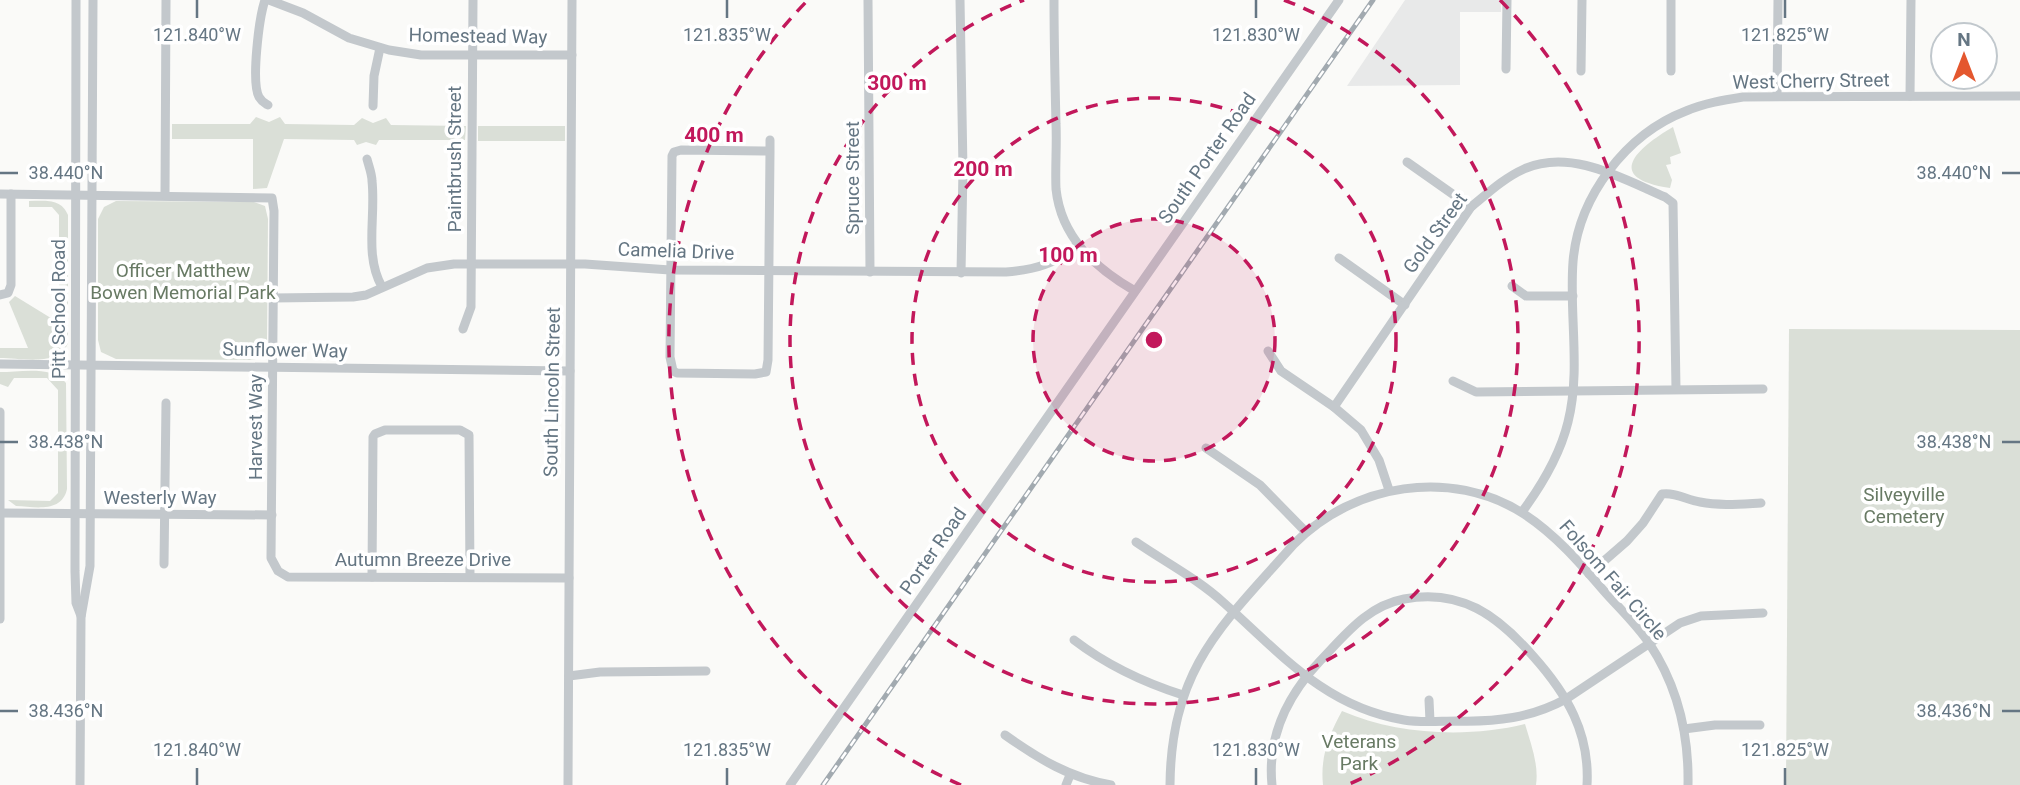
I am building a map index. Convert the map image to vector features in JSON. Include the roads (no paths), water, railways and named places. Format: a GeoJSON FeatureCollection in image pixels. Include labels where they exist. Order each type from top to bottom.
{"type":"FeatureCollection","features":[{"type":"Feature","properties":{"kind":"street","name":"Pitt School Road"},"geometry":{"type":"LineString","coordinates":[[76,0],[76,592],[81,617]]}},
{"type":"Feature","properties":{"kind":"street","name":"Pitt School Road"},"geometry":{"type":"LineString","coordinates":[[80,785],[81,617],[90,566],[93,0]]}},
{"type":"Feature","properties":{"kind":"street"},"geometry":{"type":"LineString","coordinates":[[0,194],[165,195],[166,0]]}},
{"type":"Feature","properties":{"kind":"street"},"geometry":{"type":"LineString","coordinates":[[267,0],[257,38],[257,91],[262,101],[268,105]]}},
{"type":"Feature","properties":{"kind":"street","name":"Homestead Way"},"geometry":{"type":"LineString","coordinates":[[267,0],[303,13],[349,38],[380,48],[421,55],[572,55]]}},
{"type":"Feature","properties":{"kind":"street","name":"Paintbrush Street"},"geometry":{"type":"LineString","coordinates":[[463,329],[471,307],[472,0]]}},
{"type":"Feature","properties":{"kind":"street","name":"South Lincoln Street"},"geometry":{"type":"LineString","coordinates":[[568,785],[572,0]]}},
{"type":"Feature","properties":{"kind":"street","name":"Spruce Street"},"geometry":{"type":"LineString","coordinates":[[868,0],[870,272]]}},
{"type":"Feature","properties":{"kind":"street"},"geometry":{"type":"LineString","coordinates":[[960,0],[961,273]]}},
{"type":"Feature","properties":{"kind":"street"},"geometry":{"type":"LineString","coordinates":[[1054,0],[1056,188],[1063,217],[1077,245],[1093,262],[1135,291]]}},
{"type":"Feature","properties":{"kind":"street","name":"South Porter Road"},"geometry":{"type":"LineString","coordinates":[[1104,336],[1339,0]]}},
{"type":"Feature","properties":{"kind":"street"},"geometry":{"type":"LineString","coordinates":[[1506,69],[1507,0]]}},
{"type":"Feature","properties":{"kind":"street"},"geometry":{"type":"LineString","coordinates":[[1581,71],[1582,0]]}},
{"type":"Feature","properties":{"kind":"street"},"geometry":{"type":"LineString","coordinates":[[1671,0],[1671,71]]}},
{"type":"Feature","properties":{"kind":"street"},"geometry":{"type":"LineString","coordinates":[[1777,96],[1778,0]]}},
{"type":"Feature","properties":{"kind":"street"},"geometry":{"type":"LineString","coordinates":[[1910,96],[1911,0]]}},
{"type":"Feature","properties":{"kind":"street"},"geometry":{"type":"LineString","coordinates":[[373,106],[374,76],[380,48]]}},
{"type":"Feature","properties":{"kind":"street","name":"West Cherry Street"},"geometry":{"type":"LineString","coordinates":[[1522,512],[1546,476],[1560,448],[1568,421],[1573,391],[1573,260],[1579,232],[1587,208],[1607,173],[1643,135],[1685,111],[1711,102],[1744,97],[2020,96]]}},
{"type":"Feature","properties":{"kind":"street"},"geometry":{"type":"LineString","coordinates":[[770,140],[770,151],[769,271],[768,360],[766,372],[685,374],[673,371],[670,365],[670,270],[671,160],[674,152],[770,151]]}},
{"type":"Feature","properties":{"kind":"street"},"geometry":{"type":"LineString","coordinates":[[367,159],[372,180],[372,254],[376,277],[382,287]]}},
{"type":"Feature","properties":{"kind":"street"},"geometry":{"type":"LineString","coordinates":[[1407,162],[1471,207]]}},
{"type":"Feature","properties":{"kind":"street","name":"Gold Street"},"geometry":{"type":"LineString","coordinates":[[1335,407],[1471,207],[1500,183],[1526,168],[1555,162],[1583,164],[1665,197],[1673,203],[1676,390]]}},
{"type":"Feature","properties":{"kind":"street"},"geometry":{"type":"LineString","coordinates":[[4,294],[11,280],[11,194]]}},
{"type":"Feature","properties":{"kind":"street","name":"Harvest Way"},"geometry":{"type":"LineString","coordinates":[[165,195],[272,198],[271,558],[278,571]]}},
{"type":"Feature","properties":{"kind":"street","name":"Camelia Drive"},"geometry":{"type":"LineString","coordinates":[[273,298],[366,295],[427,268],[471,264],[571,264],[670,270],[1006,272],[1033,269],[1058,260],[1077,245]]}},
{"type":"Feature","properties":{"kind":"street"},"geometry":{"type":"LineString","coordinates":[[1339,258],[1405,305]]}},
{"type":"Feature","properties":{"kind":"street"},"geometry":{"type":"LineString","coordinates":[[1512,286],[1525,296],[1573,296]]}},
{"type":"Feature","properties":{"kind":"street","name":"Porter Road"},"geometry":{"type":"LineString","coordinates":[[790,785],[1104,336]]}},
{"type":"Feature","properties":{"kind":"street"},"geometry":{"type":"LineString","coordinates":[[1268,351],[1281,371],[1335,407],[1361,430],[1379,460],[1389,490]]}},
{"type":"Feature","properties":{"kind":"street","name":"Sunflower Way"},"geometry":{"type":"LineString","coordinates":[[0,365],[570,371]]}},
{"type":"Feature","properties":{"kind":"street"},"geometry":{"type":"LineString","coordinates":[[1453,381],[1476,392],[1763,389]]}},
{"type":"Feature","properties":{"kind":"street"},"geometry":{"type":"LineString","coordinates":[[164,564],[166,404]]}},
{"type":"Feature","properties":{"kind":"street"},"geometry":{"type":"LineString","coordinates":[[0,412],[0,619]]}},
{"type":"Feature","properties":{"kind":"street"},"geometry":{"type":"LineString","coordinates":[[372,577],[375,434],[385,430],[460,430],[467,433],[470,444],[470,577]]}},
{"type":"Feature","properties":{"kind":"street"},"geometry":{"type":"LineString","coordinates":[[1206,448],[1260,485],[1306,532]]}},
{"type":"Feature","properties":{"kind":"street","name":"Folsom Fair Circle"},"geometry":{"type":"LineString","coordinates":[[1170,785],[1172,740],[1183,695],[1206,648],[1233,612],[1306,532],[1329,515],[1389,490],[1417,486],[1459,489],[1485,496],[1522,512],[1556,538],[1589,574],[1648,642],[1672,688],[1684,729],[1688,785]]}},
{"type":"Feature","properties":{"kind":"street"},"geometry":{"type":"LineString","coordinates":[[1589,574],[1627,541],[1662,494],[1670,493],[1700,502],[1761,503]]}},
{"type":"Feature","properties":{"kind":"street","name":"Westerly Way"},"geometry":{"type":"LineString","coordinates":[[0,513],[272,515]]}},
{"type":"Feature","properties":{"kind":"street"},"geometry":{"type":"LineString","coordinates":[[1136,542],[1209,591],[1305,677],[1345,702],[1374,713],[1407,720],[1500,720],[1549,708],[1680,623],[1701,616],[1763,613]]}},
{"type":"Feature","properties":{"kind":"street","name":"Autumn Breeze Drive"},"geometry":{"type":"LineString","coordinates":[[278,571],[288,577],[569,578]]}},
{"type":"Feature","properties":{"kind":"street"},"geometry":{"type":"LineString","coordinates":[[1272,785],[1271,764],[1275,733],[1289,701],[1305,677],[1342,634],[1362,618],[1403,599],[1446,598],[1483,610],[1501,624],[1550,676],[1576,717],[1583,738],[1587,785]]}},
{"type":"Feature","properties":{"kind":"street"},"geometry":{"type":"LineString","coordinates":[[1074,640],[1113,667],[1157,687],[1183,695]]}},
{"type":"Feature","properties":{"kind":"street"},"geometry":{"type":"LineString","coordinates":[[569,676],[600,672],[706,671]]}},
{"type":"Feature","properties":{"kind":"street"},"geometry":{"type":"LineString","coordinates":[[1429,700],[1430,721]]}},
{"type":"Feature","properties":{"kind":"street"},"geometry":{"type":"LineString","coordinates":[[1684,729],[1715,725],[1760,725]]}},
{"type":"Feature","properties":{"kind":"street"},"geometry":{"type":"LineString","coordinates":[[1005,735],[1070,775],[1111,785]]}},
{"type":"Feature","properties":{"kind":"street"},"geometry":{"type":"LineString","coordinates":[[1066,785],[1070,775]]}},
{"type":"Feature","properties":{"kind":"railway"},"geometry":{"type":"LineString","coordinates":[[823,785],[1373,0]]}},
{"type":"Feature","properties":{"kind":"park label","name":"Officer Matthew Bowen Memorial Park"},"geometry":{"type":"Point","coordinates":[183,281]}},
{"type":"Feature","properties":{"kind":"park label","name":"Silveyville Cemetery"},"geometry":{"type":"Point","coordinates":[1904,505]}},
{"type":"Feature","properties":{"kind":"park label","name":"Veterans Park"},"geometry":{"type":"Point","coordinates":[1359,752]}}]}
